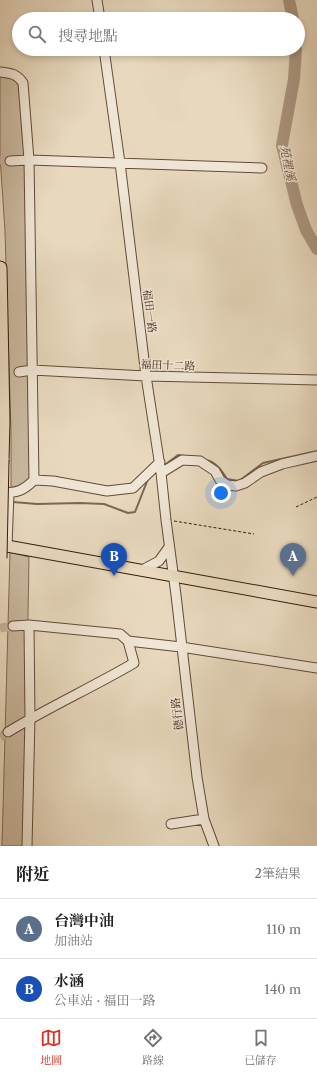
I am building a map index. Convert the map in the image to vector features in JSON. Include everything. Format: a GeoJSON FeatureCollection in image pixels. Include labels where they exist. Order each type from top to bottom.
{"type":"FeatureCollection","features":[{"type":"Feature","properties":{"kind":"highway"},"geometry":{"type":"LineString","coordinates":[[0,268],[3,421],[0,558]]}},
{"type":"Feature","properties":{"kind":"main road"},"geometry":{"type":"LineString","coordinates":[[7,546],[317,602]]}},
{"type":"Feature","properties":{"kind":"street"},"geometry":{"type":"LineString","coordinates":[[97,0],[99,12]]}},
{"type":"Feature","properties":{"kind":"street","name":"福田一路"},"geometry":{"type":"LineString","coordinates":[[105,56],[120,163],[146,376],[160,462],[173,576]]}},
{"type":"Feature","properties":{"kind":"street"},"geometry":{"type":"LineString","coordinates":[[0,72],[9,72],[18,77],[23,83],[29,160],[34,480],[25,489],[17,492],[4,492],[7,546]]}},
{"type":"Feature","properties":{"kind":"street"},"geometry":{"type":"LineString","coordinates":[[10,161],[29,160],[262,168]]}},
{"type":"Feature","properties":{"kind":"street","name":"福田十二路"},"geometry":{"type":"LineString","coordinates":[[19,372],[32,370],[146,376],[317,380]]}},
{"type":"Feature","properties":{"kind":"street"},"geometry":{"type":"LineString","coordinates":[[161,473],[182,460],[200,461],[215,471],[220,480],[227,485],[236,486],[245,483],[268,469],[282,464],[317,456]]}},
{"type":"Feature","properties":{"kind":"street"},"geometry":{"type":"LineString","coordinates":[[34,480],[53,481],[107,491],[133,488],[160,462]]}},
{"type":"Feature","properties":{"kind":"street"},"geometry":{"type":"LineString","coordinates":[[142,570],[160,560],[170,547]]}},
{"type":"Feature","properties":{"kind":"street","name":"德行路"},"geometry":{"type":"LineString","coordinates":[[173,576],[197,777],[204,819],[214,846]]}},
{"type":"Feature","properties":{"kind":"street"},"geometry":{"type":"LineString","coordinates":[[8,732],[30,718],[105,680],[134,663],[128,641],[120,634],[29,625],[12,626]]}},
{"type":"Feature","properties":{"kind":"street"},"geometry":{"type":"LineString","coordinates":[[27,846],[30,718],[29,625]]}},
{"type":"Feature","properties":{"kind":"street"},"geometry":{"type":"LineString","coordinates":[[128,641],[181,647],[317,668]]}},
{"type":"Feature","properties":{"kind":"street"},"geometry":{"type":"LineString","coordinates":[[171,824],[204,819]]}},
{"type":"Feature","properties":{"kind":"path"},"geometry":{"type":"LineString","coordinates":[[296,507],[317,497]]}},
{"type":"Feature","properties":{"kind":"path"},"geometry":{"type":"LineString","coordinates":[[166,520],[254,534]]}},
{"type":"Feature","properties":{"kind":"shaded area"},"geometry":{"type":"Polygon","coordinates":[[[0,75],[12,78],[19,83],[26,174],[32,475],[29,481],[11,490],[11,433],[5,231],[0,156],[0,75]]]}},
{"type":"Feature","properties":{"kind":"shaded area"},"geometry":{"type":"Polygon","coordinates":[[[10,552],[29,557],[24,846],[2,846],[10,552]]]}},
{"type":"Feature","properties":{"kind":"waterway","name":"苑裡溪"},"geometry":{"type":"LineString","coordinates":[[289,0],[292,12]]}},
{"type":"Feature","properties":{"kind":"waterway","name":"苑裡溪"},"geometry":{"type":"LineString","coordinates":[[296,56],[294,79],[282,145],[297,205],[306,230],[317,249]]}},
{"type":"Feature","properties":{"kind":"waterway"},"geometry":{"type":"LineString","coordinates":[[206,460],[216,465],[227,479],[239,481],[263,463],[317,451]]}},
{"type":"Feature","properties":{"kind":"waterway"},"geometry":{"type":"LineString","coordinates":[[166,464],[178,455],[184,456]]}},
{"type":"Feature","properties":{"kind":"waterway"},"geometry":{"type":"LineString","coordinates":[[13,502],[37,504],[104,504],[128,513],[135,512],[148,479]]}},
{"type":"Feature","properties":{"kind":"tunnel"},"geometry":{"type":"LineString","coordinates":[[0,160],[10,161]]}},
{"type":"Feature","properties":{"kind":"tunnel"},"geometry":{"type":"LineString","coordinates":[[0,372],[19,372]]}},
{"type":"Feature","properties":{"kind":"tunnel"},"geometry":{"type":"LineString","coordinates":[[0,628],[13,626]]}},
{"type":"Feature","properties":{"kind":"tunnel"},"geometry":{"type":"LineString","coordinates":[[0,737],[8,732]]}},
{"type":"Feature","properties":{"kind":"place","name":"水涵"},"geometry":{"type":"Point","coordinates":[114,576]}},
{"type":"Feature","properties":{"kind":"place","name":"台灣中油"},"geometry":{"type":"Point","coordinates":[293,576]}}]}
